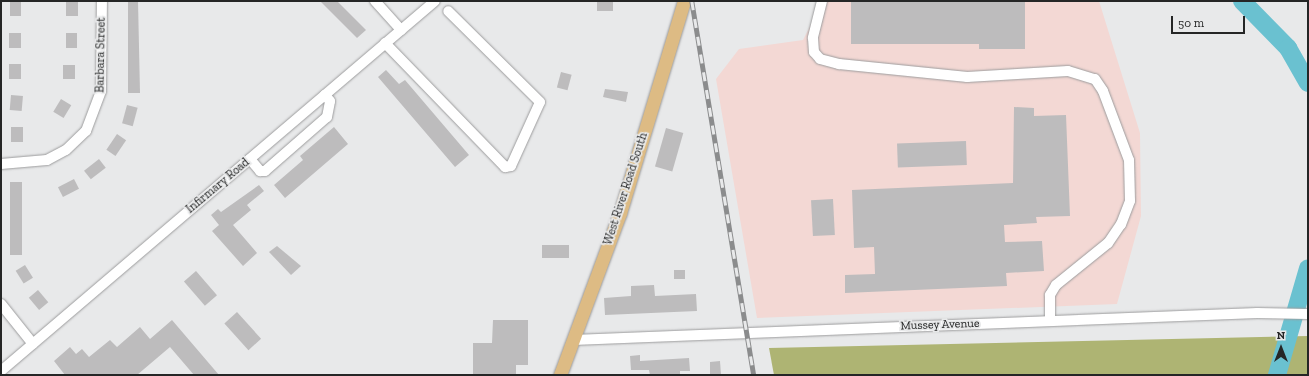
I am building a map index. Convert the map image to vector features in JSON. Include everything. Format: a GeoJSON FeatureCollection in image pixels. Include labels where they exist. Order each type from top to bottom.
{"type":"FeatureCollection","features":[{"type":"Feature","properties":{"kind":"main road","name":"West River Road South"},"geometry":{"type":"LineString","coordinates":[[560,375],[622,206],[684,1]]}},
{"type":"Feature","properties":{"kind":"street","name":"Barbara Street"},"geometry":{"type":"LineString","coordinates":[[1,164],[47,160],[66,150],[86,131],[101,91],[102,1]]}},
{"type":"Feature","properties":{"kind":"street"},"geometry":{"type":"LineString","coordinates":[[375,1],[401,30]]}},
{"type":"Feature","properties":{"kind":"street","name":"Infirmary Road"},"geometry":{"type":"LineString","coordinates":[[1,371],[434,1]]}},
{"type":"Feature","properties":{"kind":"street"},"geometry":{"type":"LineString","coordinates":[[822,1],[813,38],[814,52],[820,59],[839,64],[967,76],[1068,71],[1095,79],[1103,91],[1129,160],[1130,201],[1122,224],[1108,243],[1056,285],[1050,296],[1050,321]]}},
{"type":"Feature","properties":{"kind":"street"},"geometry":{"type":"LineString","coordinates":[[386,43],[505,167],[511,166],[540,102],[448,11]]}},
{"type":"Feature","properties":{"kind":"street"},"geometry":{"type":"LineString","coordinates":[[250,159],[260,171],[271,166],[327,117],[330,101],[325,95]]}},
{"type":"Feature","properties":{"kind":"street"},"geometry":{"type":"LineString","coordinates":[[1,304],[33,344]]}},
{"type":"Feature","properties":{"kind":"street","name":"Mussey Avenue"},"geometry":{"type":"LineString","coordinates":[[573,340],[1271,313],[1308,314]]}},
{"type":"Feature","properties":{"kind":"shaded area"},"geometry":{"type":"Polygon","coordinates":[[[823,1],[1099,1],[1140,133],[1141,216],[1117,304],[757,318],[716,79],[739,49],[803,40],[823,1]]]}},
{"type":"Feature","properties":{"kind":"green space"},"geometry":{"type":"Polygon","coordinates":[[[1308,336],[1308,375],[774,375],[769,348],[1308,336]]]}},
{"type":"Feature","properties":{"kind":"building"},"geometry":{"type":"Polygon","coordinates":[[[10,1],[21,1],[21,16],[10,16],[10,1]]]}},
{"type":"Feature","properties":{"kind":"building"},"geometry":{"type":"Polygon","coordinates":[[[66,1],[78,1],[78,16],[66,16],[66,1]]]}},
{"type":"Feature","properties":{"kind":"building"},"geometry":{"type":"Polygon","coordinates":[[[128,1],[138,1],[140,93],[128,93],[128,1]]]}},
{"type":"Feature","properties":{"kind":"building"},"geometry":{"type":"Polygon","coordinates":[[[320,1],[337,1],[366,30],[357,38],[320,1]]]}},
{"type":"Feature","properties":{"kind":"building"},"geometry":{"type":"Polygon","coordinates":[[[597,1],[613,1],[613,11],[597,11],[597,1]]]}},
{"type":"Feature","properties":{"kind":"building"},"geometry":{"type":"Polygon","coordinates":[[[851,1],[1025,1],[1025,49],[979,49],[979,44],[851,44],[851,1]]]}},
{"type":"Feature","properties":{"kind":"building"},"geometry":{"type":"Polygon","coordinates":[[[9,33],[21,33],[21,48],[9,48],[9,33]]]}},
{"type":"Feature","properties":{"kind":"building"},"geometry":{"type":"Polygon","coordinates":[[[66,33],[77,33],[77,48],[66,48],[66,33]]]}},
{"type":"Feature","properties":{"kind":"building"},"geometry":{"type":"Polygon","coordinates":[[[9,64],[21,64],[21,79],[9,79],[9,64]]]}},
{"type":"Feature","properties":{"kind":"building"},"geometry":{"type":"Polygon","coordinates":[[[63,65],[75,65],[75,79],[63,79],[63,65]]]}},
{"type":"Feature","properties":{"kind":"building"},"geometry":{"type":"Polygon","coordinates":[[[386,70],[399,84],[405,80],[469,155],[455,167],[378,77],[386,70]]]}},
{"type":"Feature","properties":{"kind":"building"},"geometry":{"type":"Polygon","coordinates":[[[561,72],[572,75],[567,90],[557,87],[561,72]]]}},
{"type":"Feature","properties":{"kind":"building"},"geometry":{"type":"Polygon","coordinates":[[[605,89],[628,92],[626,102],[603,97],[605,89]]]}},
{"type":"Feature","properties":{"kind":"building"},"geometry":{"type":"Polygon","coordinates":[[[11,95],[23,96],[22,111],[10,110],[11,95]]]}},
{"type":"Feature","properties":{"kind":"building"},"geometry":{"type":"Polygon","coordinates":[[[61,99],[71,105],[64,118],[53,112],[61,99]]]}},
{"type":"Feature","properties":{"kind":"building"},"geometry":{"type":"Polygon","coordinates":[[[127,105],[138,108],[133,126],[122,123],[127,105]]]}},
{"type":"Feature","properties":{"kind":"building"},"geometry":{"type":"Polygon","coordinates":[[[1014,107],[1034,108],[1034,116],[1066,115],[1070,216],[1036,217],[1037,223],[1004,225],[1005,242],[1042,241],[1044,271],[1006,273],[1007,286],[845,293],[845,275],[875,274],[874,247],[854,248],[852,190],[1013,183],[1014,107]]]}},
{"type":"Feature","properties":{"kind":"building"},"geometry":{"type":"Polygon","coordinates":[[[11,127],[23,127],[23,142],[11,142],[11,127]]]}},
{"type":"Feature","properties":{"kind":"building"},"geometry":{"type":"Polygon","coordinates":[[[334,127],[348,144],[285,198],[274,185],[303,160],[300,156],[334,127]]]}},
{"type":"Feature","properties":{"kind":"building"},"geometry":{"type":"Polygon","coordinates":[[[666,128],[683,133],[672,171],[655,166],[666,128]]]}},
{"type":"Feature","properties":{"kind":"building"},"geometry":{"type":"Polygon","coordinates":[[[117,134],[126,140],[115,156],[106,150],[117,134]]]}},
{"type":"Feature","properties":{"kind":"building"},"geometry":{"type":"Polygon","coordinates":[[[966,141],[967,165],[898,167],[897,143],[966,141]]]}},
{"type":"Feature","properties":{"kind":"building"},"geometry":{"type":"Polygon","coordinates":[[[99,159],[106,168],[91,179],[84,171],[99,159]]]}},
{"type":"Feature","properties":{"kind":"building"},"geometry":{"type":"Polygon","coordinates":[[[74,179],[79,189],[63,197],[58,187],[74,179]]]}},
{"type":"Feature","properties":{"kind":"building"},"geometry":{"type":"Polygon","coordinates":[[[10,182],[22,182],[22,255],[10,255],[10,182]]]}},
{"type":"Feature","properties":{"kind":"building"},"geometry":{"type":"Polygon","coordinates":[[[259,185],[264,191],[247,205],[251,210],[233,225],[257,253],[243,266],[212,231],[219,225],[211,215],[218,209],[221,212],[259,185]]]}},
{"type":"Feature","properties":{"kind":"building"},"geometry":{"type":"Polygon","coordinates":[[[833,199],[835,235],[813,236],[811,200],[833,199]]]}},
{"type":"Feature","properties":{"kind":"building"},"geometry":{"type":"Polygon","coordinates":[[[542,245],[569,245],[569,258],[542,258],[542,245]]]}},
{"type":"Feature","properties":{"kind":"building"},"geometry":{"type":"Polygon","coordinates":[[[277,246],[301,266],[291,275],[269,252],[277,246]]]}},
{"type":"Feature","properties":{"kind":"building"},"geometry":{"type":"Polygon","coordinates":[[[25,265],[33,278],[24,284],[16,271],[25,265]]]}},
{"type":"Feature","properties":{"kind":"building"},"geometry":{"type":"Polygon","coordinates":[[[674,270],[685,270],[685,279],[674,279],[674,270]]]}},
{"type":"Feature","properties":{"kind":"building"},"geometry":{"type":"Polygon","coordinates":[[[196,271],[217,295],[205,306],[184,281],[196,271]]]}},
{"type":"Feature","properties":{"kind":"building"},"geometry":{"type":"Polygon","coordinates":[[[654,285],[655,296],[696,294],[697,311],[605,315],[604,298],[631,296],[631,286],[654,285]]]}},
{"type":"Feature","properties":{"kind":"building"},"geometry":{"type":"Polygon","coordinates":[[[38,290],[48,302],[39,310],[29,298],[38,290]]]}},
{"type":"Feature","properties":{"kind":"building"},"geometry":{"type":"Polygon","coordinates":[[[237,312],[261,339],[248,350],[224,323],[237,312]]]}},
{"type":"Feature","properties":{"kind":"building"},"geometry":{"type":"Polygon","coordinates":[[[172,320],[219,375],[194,375],[170,347],[137,375],[65,375],[54,361],[70,347],[76,354],[82,349],[89,357],[110,340],[117,347],[140,327],[150,339],[172,320]]]}},
{"type":"Feature","properties":{"kind":"building"},"geometry":{"type":"Polygon","coordinates":[[[493,320],[528,320],[528,365],[516,365],[516,375],[473,375],[473,343],[492,343],[493,320]]]}},
{"type":"Feature","properties":{"kind":"building"},"geometry":{"type":"Polygon","coordinates":[[[640,355],[640,361],[689,358],[690,371],[680,371],[680,375],[650,375],[649,370],[631,370],[630,356],[640,355]]]}},
{"type":"Feature","properties":{"kind":"building"},"geometry":{"type":"Polygon","coordinates":[[[720,361],[721,375],[710,375],[710,362],[720,361]]]}},
{"type":"Feature","properties":{"kind":"waterway"},"geometry":{"type":"LineString","coordinates":[[1242,1],[1288,48],[1308,83]]}},
{"type":"Feature","properties":{"kind":"waterway"},"geometry":{"type":"LineString","coordinates":[[1277,375],[1308,268]]}},
{"type":"Feature","properties":{"kind":"railway"},"geometry":{"type":"LineString","coordinates":[[692,1],[754,375]]}}]}
